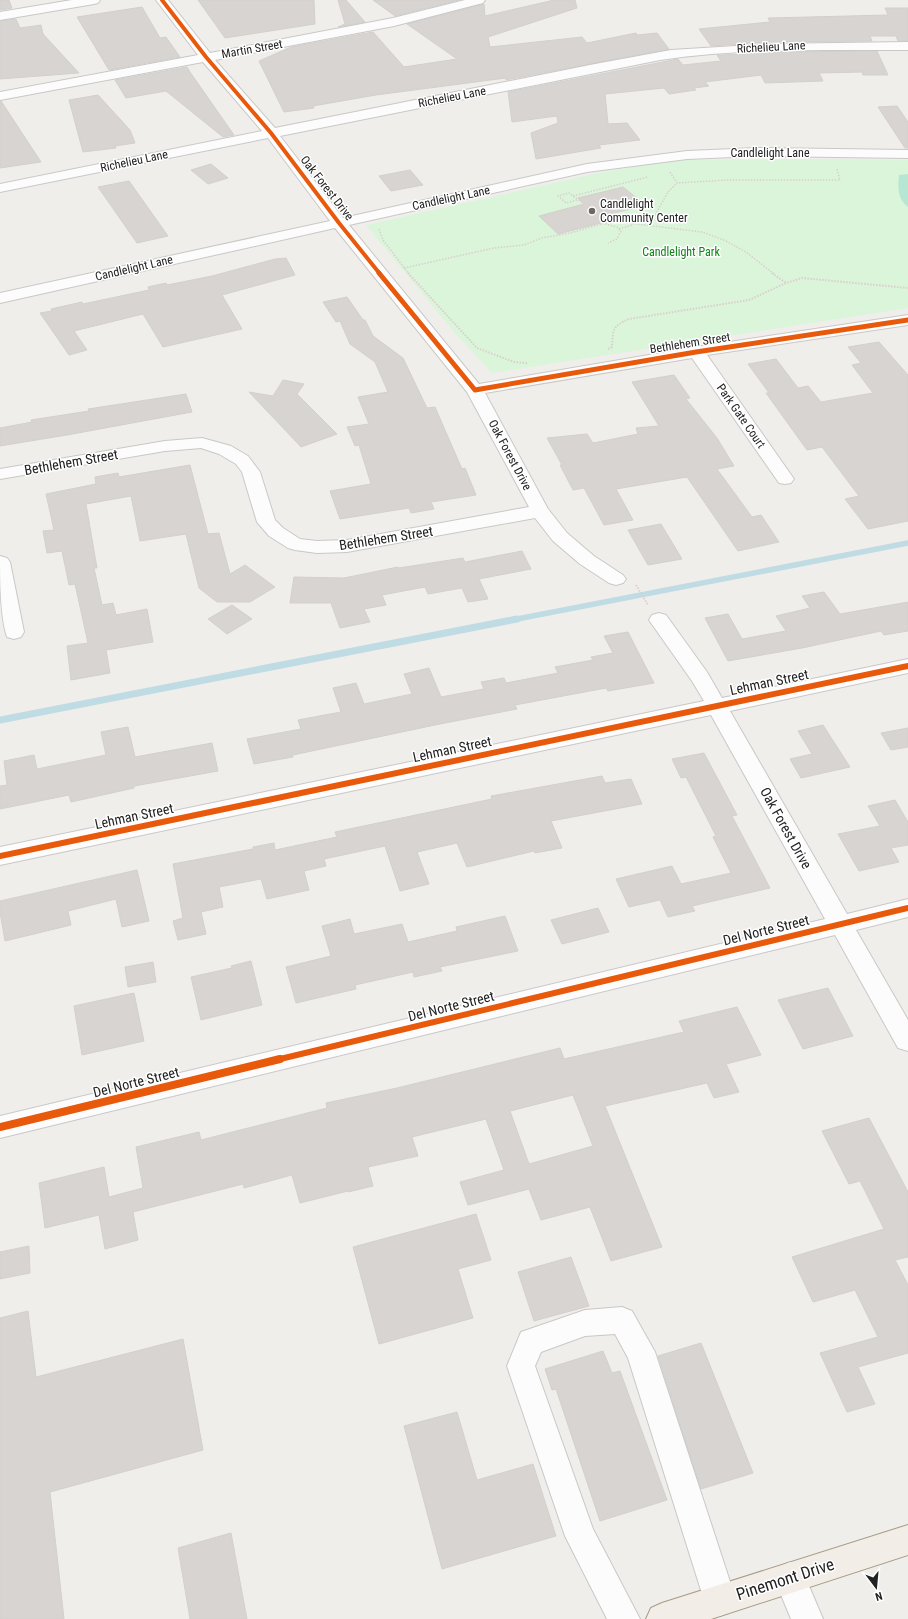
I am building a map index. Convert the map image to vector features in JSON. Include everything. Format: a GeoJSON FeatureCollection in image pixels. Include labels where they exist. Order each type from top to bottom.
{"type":"FeatureCollection","features":[{"type":"Feature","properties":{"kind":"main road","name":"Pinemont Drive"},"geometry":{"type":"LineString","coordinates":[[662,1619],[908,1540]]}},
{"type":"Feature","properties":{"kind":"street"},"geometry":{"type":"LineString","coordinates":[[0,16],[94,0]]}},
{"type":"Feature","properties":{"kind":"street","name":"Oak Forest Drive"},"geometry":{"type":"LineString","coordinates":[[162,0],[206,57],[271,133],[339,223],[475,390],[540,511],[560,537],[587,560],[624,580]]}},
{"type":"Feature","properties":{"kind":"street","name":"Martin Street"},"geometry":{"type":"LineString","coordinates":[[0,96],[379,25],[479,0]]}},
{"type":"Feature","properties":{"kind":"street","name":"Richelieu Lane"},"geometry":{"type":"LineString","coordinates":[[0,188],[587,70],[680,53],[749,48],[814,46],[908,46]]}},
{"type":"Feature","properties":{"kind":"street","name":"Candlelight Lane"},"geometry":{"type":"LineString","coordinates":[[0,298],[587,168],[687,155],[757,152],[908,154]]}},
{"type":"Feature","properties":{"kind":"street","name":"Bethlehem Street"},"geometry":{"type":"LineString","coordinates":[[475,390],[696,352],[906,323]]}},
{"type":"Feature","properties":{"kind":"street","name":"Park Gate Court"},"geometry":{"type":"LineString","coordinates":[[696,352],[785,479]]}},
{"type":"Feature","properties":{"kind":"street","name":"Bethlehem Street"},"geometry":{"type":"LineString","coordinates":[[0,474],[164,446],[202,443],[226,450],[242,460],[251,472],[266,522],[276,532],[295,544],[317,546],[347,546],[540,511]]}},
{"type":"Feature","properties":{"kind":"street"},"geometry":{"type":"LineString","coordinates":[[0,562],[14,632]]}},
{"type":"Feature","properties":{"kind":"street","name":"Oak Forest Drive"},"geometry":{"type":"LineString","coordinates":[[654,613],[700,677],[907,1041]]}},
{"type":"Feature","properties":{"kind":"street","name":"Lehman Street"},"geometry":{"type":"LineString","coordinates":[[0,856],[908,666]]}},
{"type":"Feature","properties":{"kind":"street","name":"Del Norte Street"},"geometry":{"type":"LineString","coordinates":[[0,1127],[908,908]]}},
{"type":"Feature","properties":{"kind":"street"},"geometry":{"type":"LineString","coordinates":[[624,1619],[580,1536],[521,1366],[531,1342],[585,1323],[622,1320],[641,1352],[720,1600]]}},
{"type":"Feature","properties":{"kind":"street"},"geometry":{"type":"LineString","coordinates":[[790,1578],[807,1619]]}},
{"type":"Feature","properties":{"kind":"path"},"geometry":{"type":"LineString","coordinates":[[662,158],[677,183]]}},
{"type":"Feature","properties":{"kind":"path"},"geometry":{"type":"LineString","coordinates":[[624,223],[655,215],[668,192],[677,183],[728,180],[840,180],[836,167]]}},
{"type":"Feature","properties":{"kind":"path"},"geometry":{"type":"LineString","coordinates":[[664,175],[672,174]]}},
{"type":"Feature","properties":{"kind":"path"},"geometry":{"type":"LineString","coordinates":[[573,196],[648,177]]}},
{"type":"Feature","properties":{"kind":"path"},"geometry":{"type":"LineString","coordinates":[[577,200],[566,203],[558,196],[569,193],[584,204]]}},
{"type":"Feature","properties":{"kind":"path"},"geometry":{"type":"LineString","coordinates":[[368,217],[377,225],[382,240],[404,268],[477,348],[514,362],[531,364]]}},
{"type":"Feature","properties":{"kind":"path"},"geometry":{"type":"LineString","coordinates":[[404,268],[494,248],[524,245],[542,238],[570,233],[612,221],[702,232],[724,240],[746,252],[786,283]]}},
{"type":"Feature","properties":{"kind":"path"},"geometry":{"type":"LineString","coordinates":[[604,224],[617,227],[619,229],[634,224]]}},
{"type":"Feature","properties":{"kind":"path"},"geometry":{"type":"LineString","coordinates":[[608,243],[616,241],[621,231],[619,229]]}},
{"type":"Feature","properties":{"kind":"path"},"geometry":{"type":"LineString","coordinates":[[605,350],[612,348],[613,329],[617,324],[629,319],[749,300],[786,283],[802,278],[908,288]]}},
{"type":"Feature","properties":{"kind":"path"},"geometry":{"type":"LineString","coordinates":[[624,580],[654,613]]}},
{"type":"Feature","properties":{"kind":"green space","name":"Candlelight Park"},"geometry":{"type":"Polygon","coordinates":[[[676,160],[908,160],[908,308],[492,373],[453,331],[366,225],[598,173],[676,160]]]}},
{"type":"Feature","properties":{"kind":"green space"},"geometry":{"type":"Polygon","coordinates":[[[908,174],[908,207],[904,204],[900,197],[898,184],[899,175],[908,174]]]}},
{"type":"Feature","properties":{"kind":"building"},"geometry":{"type":"Polygon","coordinates":[[[0,0],[9,0],[12,8],[0,10],[0,0]]]}},
{"type":"Feature","properties":{"kind":"building"},"geometry":{"type":"Polygon","coordinates":[[[198,0],[314,0],[315,24],[225,38],[198,0]]]}},
{"type":"Feature","properties":{"kind":"building"},"geometry":{"type":"Polygon","coordinates":[[[338,0],[346,0],[365,22],[338,27],[345,24],[338,0]]]}},
{"type":"Feature","properties":{"kind":"building"},"geometry":{"type":"Polygon","coordinates":[[[373,0],[459,0],[395,16],[373,0]]]}},
{"type":"Feature","properties":{"kind":"building"},"geometry":{"type":"Polygon","coordinates":[[[554,0],[575,0],[577,8],[488,37],[490,47],[582,37],[587,43],[636,33],[638,35],[657,33],[669,49],[506,80],[506,78],[376,95],[313,106],[314,108],[284,112],[259,61],[291,47],[373,32],[404,67],[457,59],[407,24],[484,4],[485,16],[554,0]]]}},
{"type":"Feature","properties":{"kind":"building"},"geometry":{"type":"Polygon","coordinates":[[[142,7],[160,38],[166,37],[180,57],[109,70],[77,17],[142,7]]]}},
{"type":"Feature","properties":{"kind":"building"},"geometry":{"type":"Polygon","coordinates":[[[885,8],[908,8],[908,41],[898,41],[896,36],[870,36],[872,41],[767,42],[711,46],[699,29],[770,22],[768,18],[888,15],[885,8]]]}},
{"type":"Feature","properties":{"kind":"building"},"geometry":{"type":"Polygon","coordinates":[[[16,19],[20,28],[41,25],[43,34],[79,73],[0,79],[0,21],[16,19]]]}},
{"type":"Feature","properties":{"kind":"building"},"geometry":{"type":"Polygon","coordinates":[[[877,51],[888,75],[863,75],[862,72],[819,73],[823,81],[765,83],[761,75],[705,82],[709,86],[694,88],[696,90],[669,94],[664,88],[605,94],[608,124],[627,123],[640,140],[599,145],[601,148],[536,159],[531,133],[558,123],[557,116],[512,122],[508,92],[678,59],[683,65],[721,61],[717,55],[784,52],[877,51]]]}},
{"type":"Feature","properties":{"kind":"building"},"geometry":{"type":"Polygon","coordinates":[[[187,67],[234,135],[223,137],[166,91],[126,98],[115,80],[187,67]]]}},
{"type":"Feature","properties":{"kind":"building"},"geometry":{"type":"Polygon","coordinates":[[[98,95],[130,130],[135,143],[115,146],[116,148],[83,152],[69,100],[98,95]]]}},
{"type":"Feature","properties":{"kind":"building"},"geometry":{"type":"Polygon","coordinates":[[[1,101],[41,162],[0,168],[1,101]]]}},
{"type":"Feature","properties":{"kind":"building"},"geometry":{"type":"Polygon","coordinates":[[[897,106],[908,122],[908,148],[905,148],[878,107],[897,106]]]}},
{"type":"Feature","properties":{"kind":"building"},"geometry":{"type":"Polygon","coordinates":[[[211,164],[228,178],[208,184],[191,170],[211,164]]]}},
{"type":"Feature","properties":{"kind":"building"},"geometry":{"type":"Polygon","coordinates":[[[410,170],[423,185],[391,191],[379,176],[410,170]]]}},
{"type":"Feature","properties":{"kind":"building"},"geometry":{"type":"Polygon","coordinates":[[[129,181],[168,236],[137,243],[98,187],[129,181]]]}},
{"type":"Feature","properties":{"kind":"building","name":"Candlelight Community Center"},"geometry":{"type":"Polygon","coordinates":[[[623,187],[643,203],[633,206],[635,208],[614,213],[620,218],[558,234],[539,216],[584,204],[578,198],[623,187]]]}},
{"type":"Feature","properties":{"kind":"building"},"geometry":{"type":"Polygon","coordinates":[[[286,258],[295,275],[222,295],[242,329],[163,347],[143,314],[74,331],[87,350],[69,355],[40,313],[82,302],[83,304],[149,290],[148,287],[166,283],[167,285],[212,276],[275,259],[286,258]]]}},
{"type":"Feature","properties":{"kind":"building"},"geometry":{"type":"Polygon","coordinates":[[[347,297],[363,320],[365,320],[373,336],[403,358],[427,408],[435,407],[462,469],[465,468],[476,495],[431,502],[434,509],[411,513],[409,508],[340,519],[330,491],[371,484],[359,445],[355,446],[347,427],[369,424],[358,397],[388,392],[375,362],[350,344],[340,321],[336,322],[323,302],[347,297]]]}},
{"type":"Feature","properties":{"kind":"building"},"geometry":{"type":"Polygon","coordinates":[[[879,342],[908,375],[908,521],[868,529],[845,499],[859,496],[822,447],[807,450],[766,393],[769,393],[748,364],[776,359],[798,388],[808,386],[821,402],[873,393],[852,365],[861,363],[848,347],[879,342]]]}},
{"type":"Feature","properties":{"kind":"building"},"geometry":{"type":"Polygon","coordinates":[[[674,375],[690,398],[686,399],[717,438],[734,466],[717,469],[752,517],[761,515],[779,542],[738,551],[687,477],[616,489],[633,520],[604,525],[584,488],[573,490],[560,465],[562,465],[547,438],[587,434],[593,443],[638,434],[636,428],[659,426],[632,382],[674,375]]]}},
{"type":"Feature","properties":{"kind":"building"},"geometry":{"type":"Polygon","coordinates":[[[283,380],[304,384],[297,394],[337,434],[301,447],[249,392],[273,396],[283,380]]]}},
{"type":"Feature","properties":{"kind":"building"},"geometry":{"type":"Polygon","coordinates":[[[186,394],[192,412],[0,446],[0,428],[32,422],[31,420],[89,411],[88,409],[186,394]]]}},
{"type":"Feature","properties":{"kind":"building"},"geometry":{"type":"Polygon","coordinates":[[[190,465],[208,534],[219,533],[230,574],[245,565],[275,587],[250,602],[217,602],[199,588],[186,534],[140,541],[131,496],[86,504],[97,568],[94,568],[102,605],[113,603],[116,615],[147,609],[153,642],[106,650],[110,673],[71,680],[67,646],[88,643],[75,584],[69,585],[62,551],[47,553],[43,531],[54,530],[46,494],[96,484],[95,477],[118,473],[119,477],[190,465]]]}},
{"type":"Feature","properties":{"kind":"building"},"geometry":{"type":"Polygon","coordinates":[[[661,524],[682,559],[648,565],[628,530],[661,524]]]}},
{"type":"Feature","properties":{"kind":"building"},"geometry":{"type":"Polygon","coordinates":[[[522,551],[531,569],[479,579],[488,599],[468,602],[462,588],[428,594],[425,587],[382,595],[386,605],[364,609],[370,622],[340,628],[331,603],[290,603],[294,577],[344,578],[398,567],[463,558],[465,562],[522,551]]]}},
{"type":"Feature","properties":{"kind":"building"},"geometry":{"type":"Polygon","coordinates":[[[824,592],[840,614],[908,602],[908,631],[884,635],[881,631],[802,648],[728,661],[705,618],[728,614],[742,639],[786,631],[776,616],[810,608],[802,596],[824,592]]]}},
{"type":"Feature","properties":{"kind":"building"},"geometry":{"type":"Polygon","coordinates":[[[232,605],[252,619],[227,634],[208,619],[232,605]]]}},
{"type":"Feature","properties":{"kind":"building"},"geometry":{"type":"Polygon","coordinates":[[[628,632],[654,683],[608,691],[606,688],[515,705],[517,709],[254,764],[247,739],[301,729],[298,720],[341,712],[333,688],[356,683],[364,704],[412,694],[404,674],[429,668],[441,697],[484,689],[481,682],[504,678],[506,683],[558,673],[555,667],[593,660],[591,657],[613,653],[604,636],[628,632]]]}},
{"type":"Feature","properties":{"kind":"building"},"geometry":{"type":"Polygon","coordinates":[[[823,725],[850,767],[801,778],[790,759],[812,754],[798,731],[823,725]]]}},
{"type":"Feature","properties":{"kind":"building"},"geometry":{"type":"Polygon","coordinates":[[[128,727],[135,757],[212,743],[218,771],[134,786],[134,788],[71,802],[69,795],[0,809],[0,786],[7,785],[4,761],[34,755],[37,769],[106,755],[101,732],[128,727]]]}},
{"type":"Feature","properties":{"kind":"building"},"geometry":{"type":"Polygon","coordinates":[[[908,728],[908,747],[891,750],[881,733],[908,728]]]}},
{"type":"Feature","properties":{"kind":"building"},"geometry":{"type":"Polygon","coordinates":[[[704,753],[737,815],[732,816],[770,888],[692,906],[695,911],[668,917],[660,900],[629,907],[616,879],[672,866],[681,884],[731,873],[713,837],[716,836],[686,777],[681,778],[672,759],[704,753]]]}},
{"type":"Feature","properties":{"kind":"building"},"geometry":{"type":"Polygon","coordinates":[[[602,776],[605,783],[631,779],[642,804],[551,821],[562,848],[535,853],[534,851],[467,867],[457,843],[417,852],[429,884],[400,891],[385,846],[324,859],[326,866],[304,871],[309,890],[267,899],[261,879],[219,887],[223,907],[201,912],[206,934],[178,940],[173,921],[183,918],[173,864],[253,849],[253,847],[274,843],[275,850],[337,837],[335,832],[492,799],[491,796],[602,776]]]}},
{"type":"Feature","properties":{"kind":"building"},"geometry":{"type":"Polygon","coordinates":[[[895,800],[908,822],[908,845],[891,848],[899,862],[859,871],[838,834],[880,826],[868,806],[895,800]]]}},
{"type":"Feature","properties":{"kind":"building"},"geometry":{"type":"Polygon","coordinates":[[[137,870],[149,921],[122,927],[116,899],[68,911],[71,925],[5,941],[0,912],[0,901],[137,870]]]}},
{"type":"Feature","properties":{"kind":"building"},"geometry":{"type":"Polygon","coordinates":[[[598,908],[609,932],[562,944],[551,920],[598,908]]]}},
{"type":"Feature","properties":{"kind":"building"},"geometry":{"type":"Polygon","coordinates":[[[505,916],[518,951],[440,967],[442,971],[414,977],[413,972],[355,985],[356,989],[296,1003],[286,967],[331,956],[322,926],[350,919],[354,934],[402,924],[408,942],[457,931],[456,927],[505,916]]]}},
{"type":"Feature","properties":{"kind":"building"},"geometry":{"type":"Polygon","coordinates":[[[251,961],[262,1005],[201,1020],[191,977],[232,968],[231,966],[251,961]]]}},
{"type":"Feature","properties":{"kind":"building"},"geometry":{"type":"Polygon","coordinates":[[[153,962],[156,982],[128,987],[125,967],[153,962]]]}},
{"type":"Feature","properties":{"kind":"building"},"geometry":{"type":"Polygon","coordinates":[[[828,988],[853,1036],[803,1049],[778,1000],[828,988]]]}},
{"type":"Feature","properties":{"kind":"building"},"geometry":{"type":"Polygon","coordinates":[[[134,993],[144,1041],[82,1055],[74,1006],[134,993]]]}},
{"type":"Feature","properties":{"kind":"building"},"geometry":{"type":"Polygon","coordinates":[[[737,1007],[761,1055],[726,1064],[739,1092],[714,1098],[707,1083],[605,1106],[662,1247],[611,1261],[590,1207],[541,1220],[529,1189],[468,1205],[460,1182],[504,1170],[486,1119],[412,1137],[418,1156],[368,1167],[373,1186],[300,1203],[292,1175],[244,1188],[243,1184],[133,1212],[138,1240],[105,1249],[99,1215],[45,1228],[39,1183],[104,1167],[109,1197],[143,1188],[136,1147],[199,1132],[201,1140],[327,1108],[326,1103],[397,1088],[560,1048],[564,1059],[684,1032],[679,1021],[737,1007]],[[573,1095],[510,1111],[529,1164],[593,1146],[573,1095]]]}},
{"type":"Feature","properties":{"kind":"building"},"geometry":{"type":"Polygon","coordinates":[[[869,1118],[908,1192],[908,1257],[895,1260],[908,1285],[908,1353],[858,1367],[875,1404],[847,1412],[820,1353],[878,1337],[855,1290],[813,1302],[792,1257],[884,1229],[860,1181],[849,1184],[822,1131],[869,1118]]]}},
{"type":"Feature","properties":{"kind":"building"},"geometry":{"type":"Polygon","coordinates":[[[476,1214],[491,1260],[458,1269],[473,1318],[379,1344],[353,1247],[476,1214]]]}},
{"type":"Feature","properties":{"kind":"building"},"geometry":{"type":"Polygon","coordinates":[[[29,1246],[30,1273],[0,1279],[0,1252],[29,1246]]]}},
{"type":"Feature","properties":{"kind":"building"},"geometry":{"type":"Polygon","coordinates":[[[571,1257],[589,1306],[534,1321],[518,1272],[571,1257]]]}},
{"type":"Feature","properties":{"kind":"building"},"geometry":{"type":"Polygon","coordinates":[[[28,1311],[36,1377],[183,1339],[203,1450],[50,1492],[64,1619],[0,1619],[0,1318],[28,1311]]]}},
{"type":"Feature","properties":{"kind":"building"},"geometry":{"type":"Polygon","coordinates":[[[701,1343],[753,1473],[701,1489],[658,1356],[701,1343]]]}},
{"type":"Feature","properties":{"kind":"building"},"geometry":{"type":"Polygon","coordinates":[[[603,1351],[612,1373],[620,1371],[667,1500],[600,1521],[556,1389],[552,1390],[545,1369],[603,1351]]]}},
{"type":"Feature","properties":{"kind":"building"},"geometry":{"type":"Polygon","coordinates":[[[457,1412],[477,1480],[533,1464],[556,1536],[442,1569],[404,1426],[457,1412]]]}},
{"type":"Feature","properties":{"kind":"building"},"geometry":{"type":"Polygon","coordinates":[[[231,1533],[247,1619],[190,1619],[178,1548],[231,1533]]]}},
{"type":"Feature","properties":{"kind":"waterway"},"geometry":{"type":"LineString","coordinates":[[512,620],[908,543]]}},
{"type":"Feature","properties":{"kind":"waterway"},"geometry":{"type":"LineString","coordinates":[[0,720],[517,619]]}},
{"type":"Feature","properties":{"kind":"cycle path"},"geometry":{"type":"LineString","coordinates":[[162,0],[206,57],[271,133],[339,223],[475,390],[696,352],[908,320]]}},
{"type":"Feature","properties":{"kind":"cycle path"},"geometry":{"type":"LineString","coordinates":[[0,856],[908,666]]}},
{"type":"Feature","properties":{"kind":"cycle path"},"geometry":{"type":"LineString","coordinates":[[0,1127],[908,908]]}},
{"type":"Feature","properties":{"kind":"place","name":"Candlelight Community Center"},"geometry":{"type":"Point","coordinates":[592,211]}}]}
